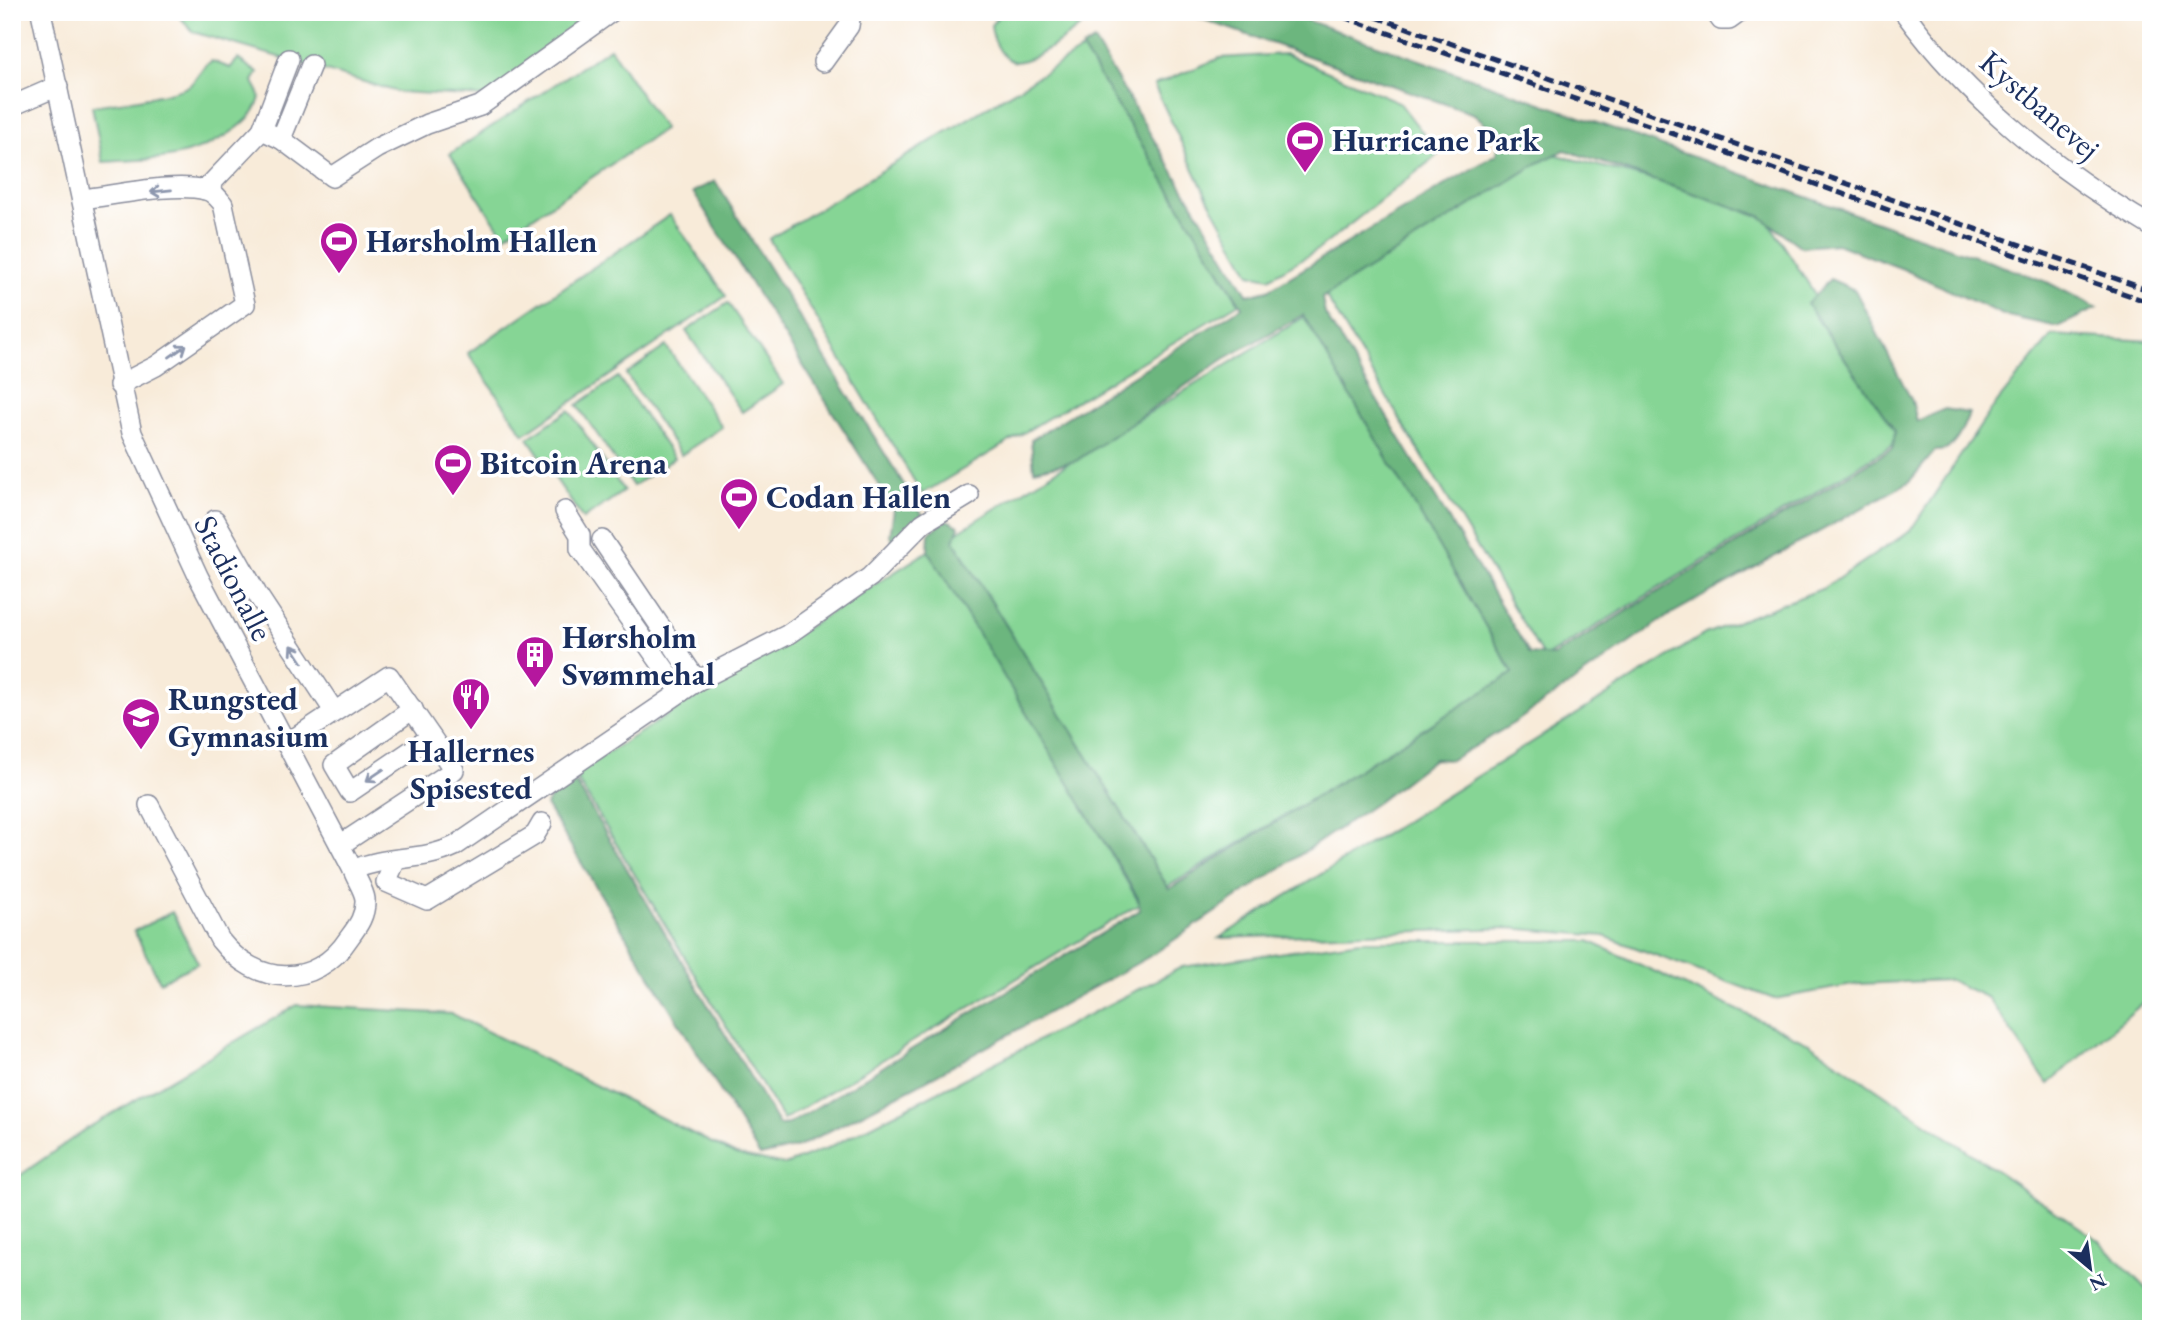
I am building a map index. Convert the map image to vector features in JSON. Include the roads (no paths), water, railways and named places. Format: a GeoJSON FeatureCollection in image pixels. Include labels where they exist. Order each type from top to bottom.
{"type":"FeatureCollection","features":[{"type":"Feature","properties":{"kind":"street","name":"Stadionalle"},"geometry":{"type":"LineString","coordinates":[[41,12],[83,199],[119,385],[132,433],[152,481],[353,870],[365,898],[363,918],[345,944],[324,965],[294,976],[265,975],[234,959],[220,940],[149,805]]}},
{"type":"Feature","properties":{"kind":"street"},"geometry":{"type":"LineString","coordinates":[[262,130],[281,139],[332,177],[377,148],[427,124],[480,106],[611,12]]}},
{"type":"Feature","properties":{"kind":"street"},"geometry":{"type":"LineString","coordinates":[[823,62],[849,26],[851,12]]}},
{"type":"Feature","properties":{"kind":"street"},"geometry":{"type":"LineString","coordinates":[[1715,12],[1721,20],[1729,20],[1740,12]]}},
{"type":"Feature","properties":{"kind":"street","name":"Kystbanevej"},"geometry":{"type":"LineString","coordinates":[[1904,12],[1964,82],[2020,132],[2086,184],[2151,226]]}},
{"type":"Feature","properties":{"kind":"street"},"geometry":{"type":"LineString","coordinates":[[205,190],[262,130],[289,59]]}},
{"type":"Feature","properties":{"kind":"street"},"geometry":{"type":"LineString","coordinates":[[281,139],[311,65]]}},
{"type":"Feature","properties":{"kind":"street"},"geometry":{"type":"LineString","coordinates":[[12,106],[58,86]]}},
{"type":"Feature","properties":{"kind":"street"},"geometry":{"type":"LineString","coordinates":[[83,199],[173,190],[205,190],[215,194],[223,204],[245,304],[156,366],[119,385]]}},
{"type":"Feature","properties":{"kind":"street"},"geometry":{"type":"LineString","coordinates":[[353,870],[370,862],[435,855],[455,846],[689,687],[808,621],[870,578],[923,523],[969,495]]}},
{"type":"Feature","properties":{"kind":"street"},"geometry":{"type":"LineString","coordinates":[[565,511],[580,535],[580,549],[689,687]]}},
{"type":"Feature","properties":{"kind":"street"},"geometry":{"type":"LineString","coordinates":[[215,520],[257,594],[334,711]]}},
{"type":"Feature","properties":{"kind":"street"},"geometry":{"type":"LineString","coordinates":[[602,540],[689,687]]}},
{"type":"Feature","properties":{"kind":"street"},"geometry":{"type":"LineString","coordinates":[[286,744],[389,676],[454,770],[340,845]]}},
{"type":"Feature","properties":{"kind":"street"},"geometry":{"type":"LineString","coordinates":[[413,709],[334,765],[350,792],[431,737]]}},
{"type":"Feature","properties":{"kind":"street"},"geometry":{"type":"LineString","coordinates":[[396,860],[386,882],[427,900],[535,835],[542,823]]}},
{"type":"Feature","properties":{"kind":"railway"},"geometry":{"type":"LineString","coordinates":[[1329,12],[2151,303]]}},
{"type":"Feature","properties":{"kind":"railway"},"geometry":{"type":"LineString","coordinates":[[1362,12],[2151,291]]}},
{"type":"Feature","properties":{"kind":"place","name":"Hurricane Park"},"geometry":{"type":"Point","coordinates":[1305,174]}},
{"type":"Feature","properties":{"kind":"place","name":"Hørsholm Hallen"},"geometry":{"type":"Point","coordinates":[339,275]}},
{"type":"Feature","properties":{"kind":"place","name":"Bitcoin Arena"},"geometry":{"type":"Point","coordinates":[453,497]}},
{"type":"Feature","properties":{"kind":"place","name":"Codan Hallen"},"geometry":{"type":"Point","coordinates":[739,531]}},
{"type":"Feature","properties":{"kind":"place","name":"Hørsholm Svømmehal"},"geometry":{"type":"Point","coordinates":[535,689]}},
{"type":"Feature","properties":{"kind":"place","name":"Hallernes Spisested"},"geometry":{"type":"Point","coordinates":[471,731]}},
{"type":"Feature","properties":{"kind":"place","name":"Rungsted Gymnasium"},"geometry":{"type":"Point","coordinates":[141,751]}}]}
